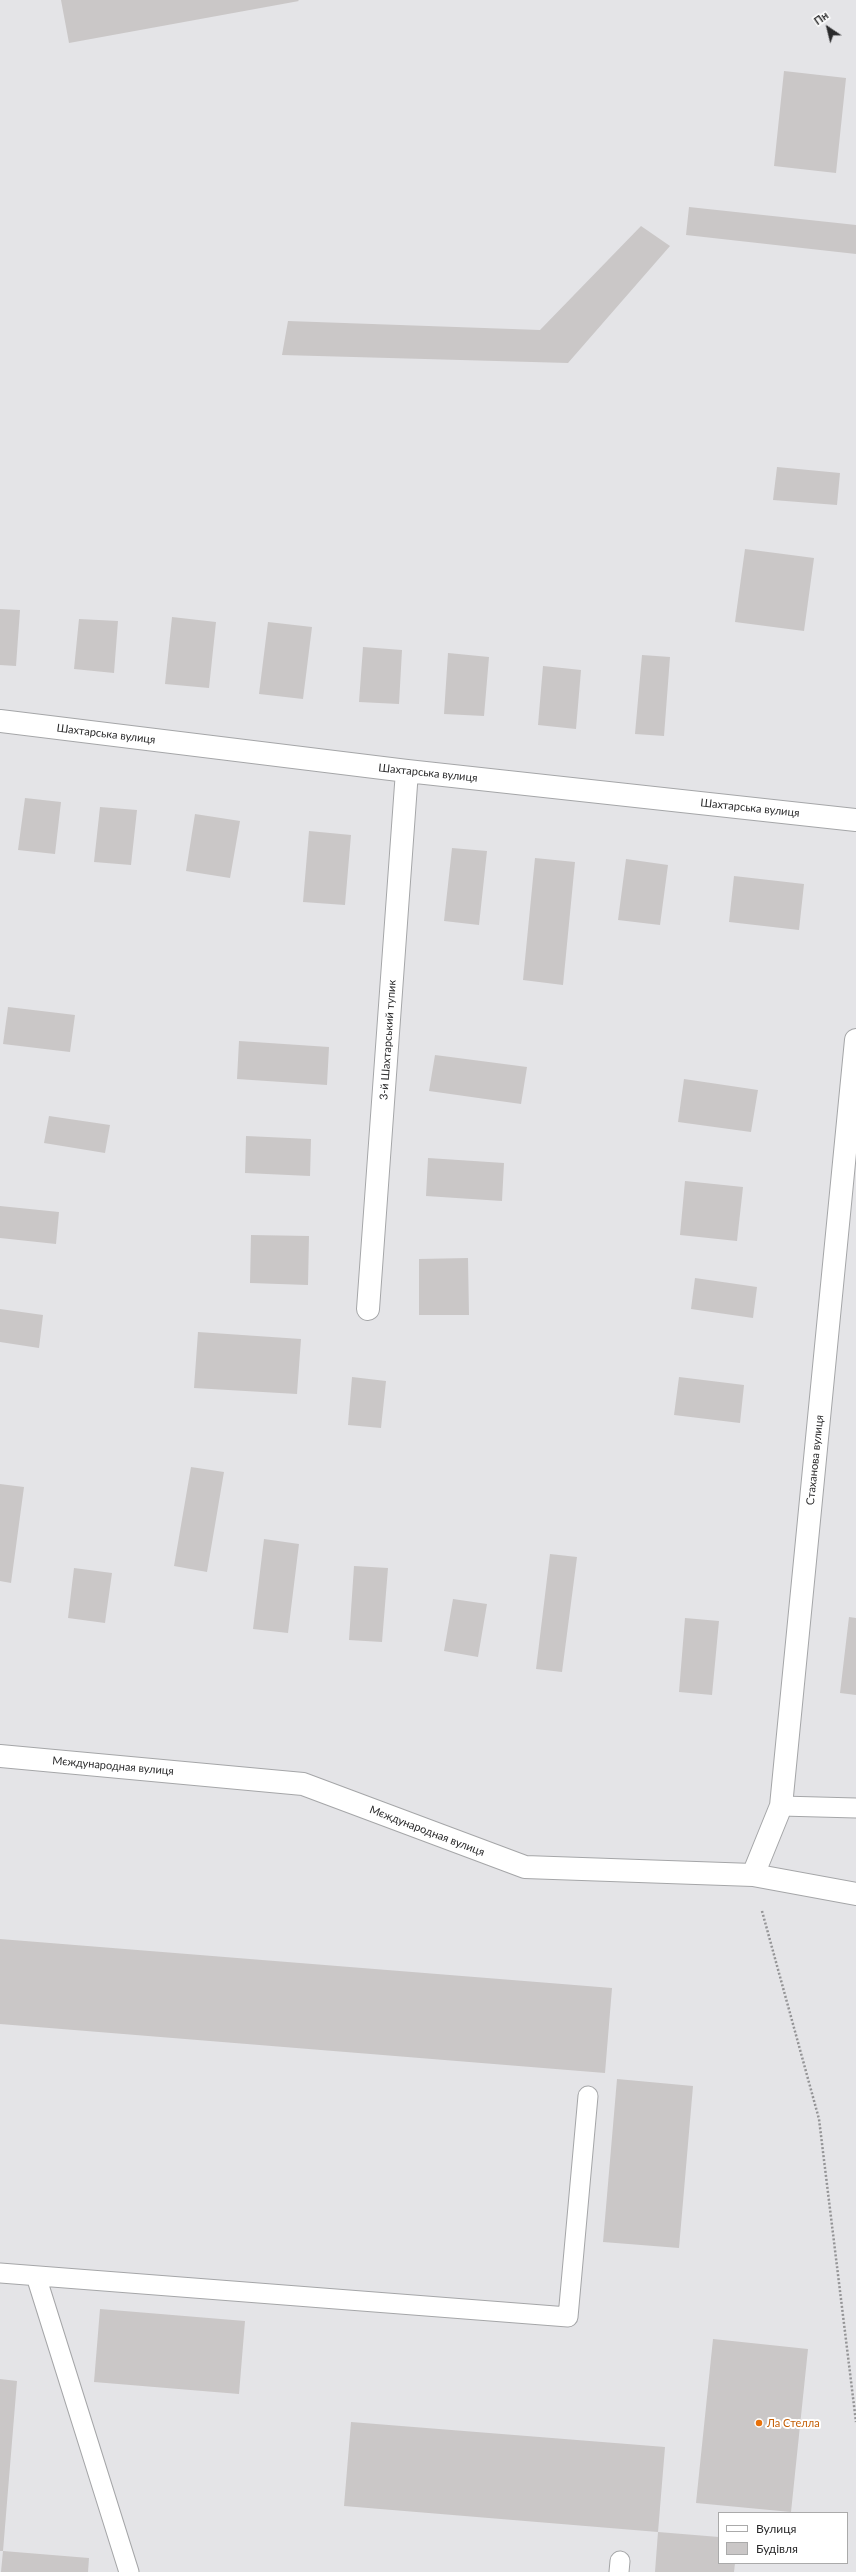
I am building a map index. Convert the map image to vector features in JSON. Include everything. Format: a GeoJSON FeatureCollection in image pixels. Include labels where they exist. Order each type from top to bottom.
{"type":"FeatureCollection","features":[{"type":"Feature","properties":{"kind":"street","name":"Шахтарська вулиця"},"geometry":{"type":"LineString","coordinates":[[0,721],[407,771],[856,820]]}},
{"type":"Feature","properties":{"kind":"street","name":"3-й Шахтарський тупик"},"geometry":{"type":"LineString","coordinates":[[368,1309],[407,771]]}},
{"type":"Feature","properties":{"kind":"street","name":"Стаханова вулиця"},"geometry":{"type":"LineString","coordinates":[[753,1875],[781,1806],[856,1040]]}},
{"type":"Feature","properties":{"kind":"street","name":"Мєждународная вулиця"},"geometry":{"type":"LineString","coordinates":[[0,1756],[304,1784],[525,1867],[753,1875],[856,1894]]}},
{"type":"Feature","properties":{"kind":"lane"},"geometry":{"type":"LineString","coordinates":[[781,1806],[856,1808]]}},
{"type":"Feature","properties":{"kind":"lane"},"geometry":{"type":"LineString","coordinates":[[0,2273],[568,2317],[588,2096]]}},
{"type":"Feature","properties":{"kind":"lane"},"geometry":{"type":"LineString","coordinates":[[36,2276],[129,2572]]}},
{"type":"Feature","properties":{"kind":"path"},"geometry":{"type":"LineString","coordinates":[[753,1875],[819,2119],[856,2422]]}},
{"type":"Feature","properties":{"kind":"building"},"geometry":{"type":"Polygon","coordinates":[[[61,0],[298,0],[299,1],[69,43],[61,0]]]}},
{"type":"Feature","properties":{"kind":"building"},"geometry":{"type":"Polygon","coordinates":[[[784,71],[846,78],[836,173],[774,166],[784,71]]]}},
{"type":"Feature","properties":{"kind":"building"},"geometry":{"type":"Polygon","coordinates":[[[689,207],[856,225],[856,254],[686,235],[689,207]]]}},
{"type":"Feature","properties":{"kind":"building"},"geometry":{"type":"Polygon","coordinates":[[[641,226],[670,246],[568,363],[282,355],[288,321],[540,330],[641,226]]]}},
{"type":"Feature","properties":{"kind":"building"},"geometry":{"type":"Polygon","coordinates":[[[777,467],[840,473],[837,505],[773,500],[777,467]]]}},
{"type":"Feature","properties":{"kind":"building"},"geometry":{"type":"Polygon","coordinates":[[[745,549],[814,558],[804,631],[735,622],[745,549]]]}},
{"type":"Feature","properties":{"kind":"building"},"geometry":{"type":"Polygon","coordinates":[[[0,609],[20,610],[16,666],[0,665],[0,609]]]}},
{"type":"Feature","properties":{"kind":"building"},"geometry":{"type":"Polygon","coordinates":[[[172,617],[216,622],[209,688],[165,684],[172,617]]]}},
{"type":"Feature","properties":{"kind":"building"},"geometry":{"type":"Polygon","coordinates":[[[79,619],[118,621],[114,673],[74,669],[79,619]]]}},
{"type":"Feature","properties":{"kind":"building"},"geometry":{"type":"Polygon","coordinates":[[[268,622],[312,627],[303,699],[259,694],[268,622]]]}},
{"type":"Feature","properties":{"kind":"building"},"geometry":{"type":"Polygon","coordinates":[[[363,647],[402,650],[399,704],[359,702],[363,647]]]}},
{"type":"Feature","properties":{"kind":"building"},"geometry":{"type":"Polygon","coordinates":[[[448,653],[489,657],[484,716],[444,714],[448,653]]]}},
{"type":"Feature","properties":{"kind":"building"},"geometry":{"type":"Polygon","coordinates":[[[642,655],[670,657],[664,736],[635,734],[642,655]]]}},
{"type":"Feature","properties":{"kind":"building"},"geometry":{"type":"Polygon","coordinates":[[[543,666],[581,670],[576,729],[538,725],[543,666]]]}},
{"type":"Feature","properties":{"kind":"building"},"geometry":{"type":"Polygon","coordinates":[[[25,798],[61,802],[55,854],[18,850],[25,798]]]}},
{"type":"Feature","properties":{"kind":"building"},"geometry":{"type":"Polygon","coordinates":[[[100,807],[137,810],[131,865],[94,862],[100,807]]]}},
{"type":"Feature","properties":{"kind":"building"},"geometry":{"type":"Polygon","coordinates":[[[195,814],[240,821],[230,878],[186,871],[195,814]]]}},
{"type":"Feature","properties":{"kind":"building"},"geometry":{"type":"Polygon","coordinates":[[[309,831],[351,835],[345,905],[303,902],[309,831]]]}},
{"type":"Feature","properties":{"kind":"building"},"geometry":{"type":"Polygon","coordinates":[[[452,848],[487,851],[479,925],[444,921],[452,848]]]}},
{"type":"Feature","properties":{"kind":"building"},"geometry":{"type":"Polygon","coordinates":[[[535,858],[575,862],[563,985],[523,980],[535,858]]]}},
{"type":"Feature","properties":{"kind":"building"},"geometry":{"type":"Polygon","coordinates":[[[626,859],[668,865],[660,925],[618,920],[626,859]]]}},
{"type":"Feature","properties":{"kind":"building"},"geometry":{"type":"Polygon","coordinates":[[[734,876],[804,884],[799,930],[729,922],[734,876]]]}},
{"type":"Feature","properties":{"kind":"building"},"geometry":{"type":"Polygon","coordinates":[[[8,1007],[75,1015],[70,1052],[3,1044],[8,1007]]]}},
{"type":"Feature","properties":{"kind":"building"},"geometry":{"type":"Polygon","coordinates":[[[239,1041],[329,1047],[327,1085],[237,1079],[239,1041]]]}},
{"type":"Feature","properties":{"kind":"building"},"geometry":{"type":"Polygon","coordinates":[[[435,1055],[527,1067],[521,1104],[429,1091],[435,1055]]]}},
{"type":"Feature","properties":{"kind":"building"},"geometry":{"type":"Polygon","coordinates":[[[684,1079],[758,1090],[751,1132],[678,1122],[684,1079]]]}},
{"type":"Feature","properties":{"kind":"building"},"geometry":{"type":"Polygon","coordinates":[[[49,1116],[110,1125],[105,1153],[44,1143],[49,1116]]]}},
{"type":"Feature","properties":{"kind":"building"},"geometry":{"type":"Polygon","coordinates":[[[246,1136],[311,1139],[310,1176],[245,1173],[246,1136]]]}},
{"type":"Feature","properties":{"kind":"building"},"geometry":{"type":"Polygon","coordinates":[[[428,1158],[504,1163],[502,1201],[426,1196],[428,1158]]]}},
{"type":"Feature","properties":{"kind":"building"},"geometry":{"type":"Polygon","coordinates":[[[685,1181],[743,1187],[737,1241],[680,1235],[685,1181]]]}},
{"type":"Feature","properties":{"kind":"building"},"geometry":{"type":"Polygon","coordinates":[[[0,1206],[59,1212],[56,1244],[0,1238],[0,1206]]]}},
{"type":"Feature","properties":{"kind":"building"},"geometry":{"type":"Polygon","coordinates":[[[251,1235],[309,1236],[308,1285],[250,1283],[251,1235]]]}},
{"type":"Feature","properties":{"kind":"building"},"geometry":{"type":"Polygon","coordinates":[[[468,1258],[469,1315],[419,1315],[419,1259],[468,1258]]]}},
{"type":"Feature","properties":{"kind":"building"},"geometry":{"type":"Polygon","coordinates":[[[695,1278],[757,1287],[753,1318],[691,1309],[695,1278]]]}},
{"type":"Feature","properties":{"kind":"building"},"geometry":{"type":"Polygon","coordinates":[[[0,1309],[43,1315],[39,1348],[0,1342],[0,1309]]]}},
{"type":"Feature","properties":{"kind":"building"},"geometry":{"type":"Polygon","coordinates":[[[198,1332],[301,1339],[297,1394],[194,1388],[198,1332]]]}},
{"type":"Feature","properties":{"kind":"building"},"geometry":{"type":"Polygon","coordinates":[[[352,1377],[386,1381],[381,1428],[348,1425],[352,1377]]]}},
{"type":"Feature","properties":{"kind":"building"},"geometry":{"type":"Polygon","coordinates":[[[679,1377],[744,1385],[740,1423],[674,1415],[679,1377]]]}},
{"type":"Feature","properties":{"kind":"building"},"geometry":{"type":"Polygon","coordinates":[[[191,1467],[224,1472],[207,1572],[174,1566],[191,1467]]]}},
{"type":"Feature","properties":{"kind":"building"},"geometry":{"type":"Polygon","coordinates":[[[0,1484],[24,1487],[11,1583],[0,1581],[0,1484]]]}},
{"type":"Feature","properties":{"kind":"building"},"geometry":{"type":"Polygon","coordinates":[[[264,1539],[299,1544],[288,1633],[253,1629],[264,1539]]]}},
{"type":"Feature","properties":{"kind":"building"},"geometry":{"type":"Polygon","coordinates":[[[550,1554],[577,1557],[562,1672],[536,1669],[550,1554]]]}},
{"type":"Feature","properties":{"kind":"building"},"geometry":{"type":"Polygon","coordinates":[[[354,1566],[388,1568],[382,1642],[349,1640],[354,1566]]]}},
{"type":"Feature","properties":{"kind":"building"},"geometry":{"type":"Polygon","coordinates":[[[74,1568],[112,1573],[105,1623],[68,1618],[74,1568]]]}},
{"type":"Feature","properties":{"kind":"building"},"geometry":{"type":"Polygon","coordinates":[[[453,1599],[487,1604],[478,1657],[444,1651],[453,1599]]]}},
{"type":"Feature","properties":{"kind":"building"},"geometry":{"type":"Polygon","coordinates":[[[849,1617],[856,1618],[856,1695],[840,1693],[849,1617]]]}},
{"type":"Feature","properties":{"kind":"building"},"geometry":{"type":"Polygon","coordinates":[[[685,1618],[719,1621],[712,1695],[679,1692],[685,1618]]]}},
{"type":"Feature","properties":{"kind":"building"},"geometry":{"type":"Polygon","coordinates":[[[0,1939],[612,1988],[605,2073],[0,2024],[0,1939]]]}},
{"type":"Feature","properties":{"kind":"building"},"geometry":{"type":"Polygon","coordinates":[[[617,2079],[693,2086],[679,2248],[603,2242],[617,2079]]]}},
{"type":"Feature","properties":{"kind":"building"},"geometry":{"type":"Polygon","coordinates":[[[100,2309],[245,2321],[239,2394],[94,2382],[100,2309]]]}},
{"type":"Feature","properties":{"kind":"building"},"geometry":{"type":"Polygon","coordinates":[[[713,2339],[808,2349],[791,2512],[696,2503],[713,2339]]]}},
{"type":"Feature","properties":{"kind":"building"},"geometry":{"type":"Polygon","coordinates":[[[0,2379],[17,2381],[3,2551],[0,2551],[0,2379]]]}},
{"type":"Feature","properties":{"kind":"building"},"geometry":{"type":"Polygon","coordinates":[[[351,2422],[665,2447],[658,2532],[344,2506],[351,2422]]]}},
{"type":"Feature","properties":{"kind":"building"},"geometry":{"type":"Polygon","coordinates":[[[658,2532],[718,2537],[718,2564],[735,2564],[734,2572],[655,2572],[658,2532]]]}},
{"type":"Feature","properties":{"kind":"building"},"geometry":{"type":"Polygon","coordinates":[[[3,2551],[89,2558],[88,2572],[1,2572],[3,2551]]]}},
{"type":"Feature","properties":{"kind":"place","name":"Ла Стелла"},"geometry":{"type":"Point","coordinates":[759,2423]}}]}
